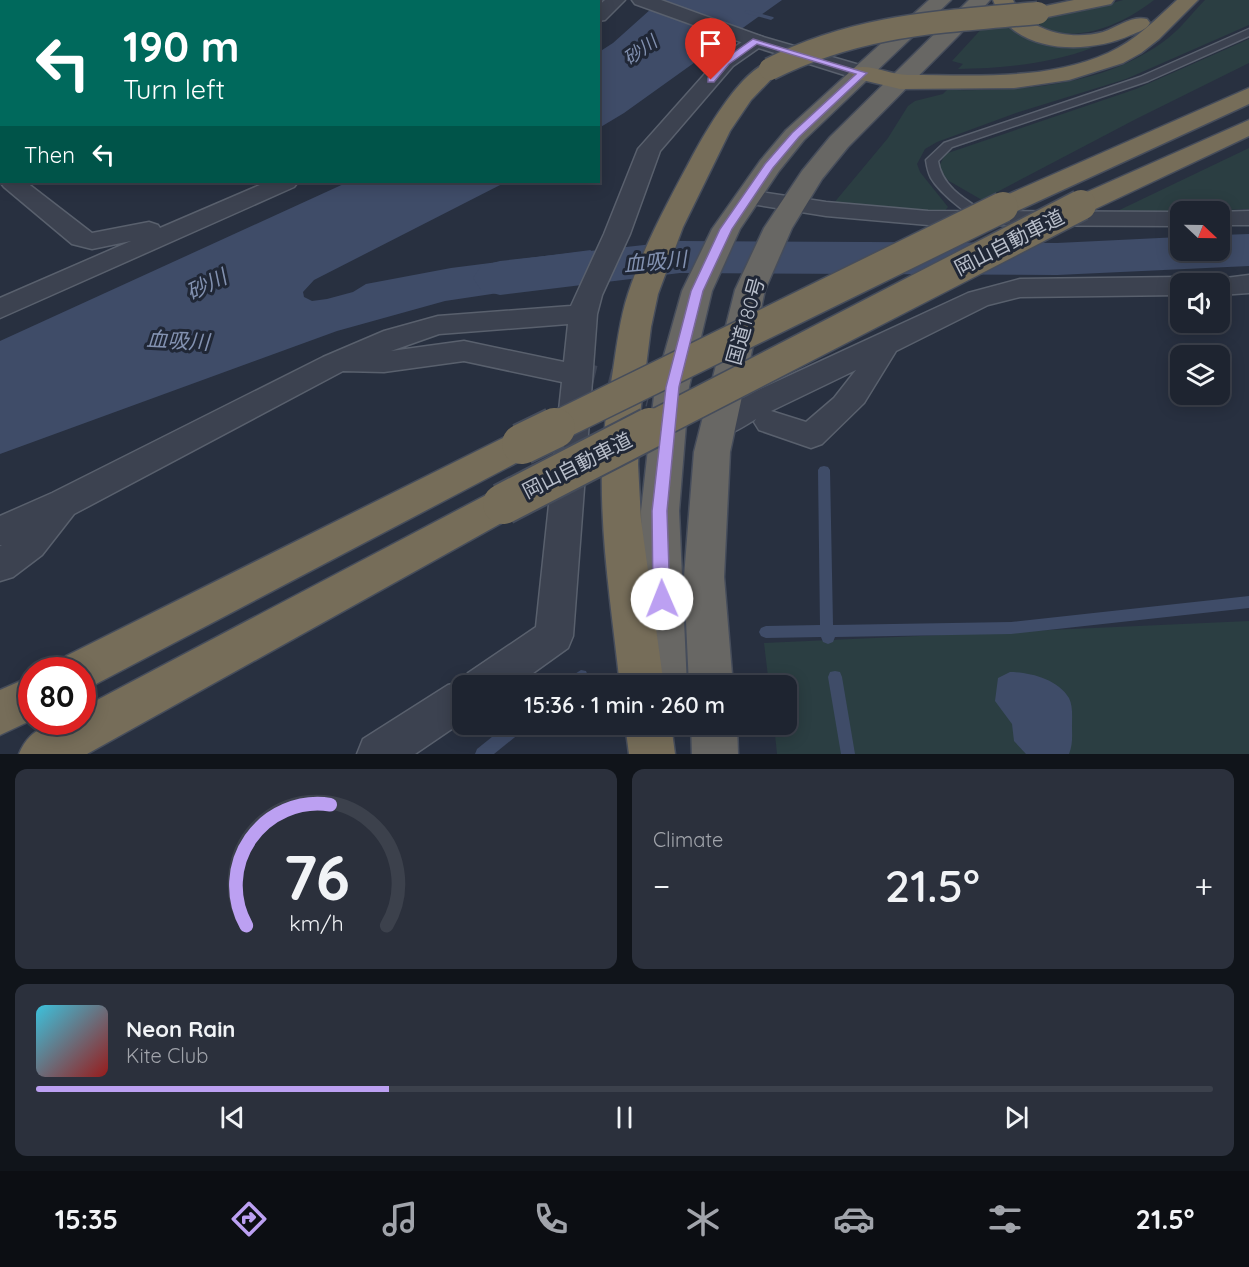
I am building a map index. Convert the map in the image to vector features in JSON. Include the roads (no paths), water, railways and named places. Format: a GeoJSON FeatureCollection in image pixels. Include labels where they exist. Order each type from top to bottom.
{"type":"FeatureCollection","features":[{"type":"Feature","properties":{"kind":"highway"},"geometry":{"type":"LineString","coordinates":[[665,675],[660,511],[672,387],[697,291],[726,229],[769,166],[795,135],[941,0]]}},
{"type":"Feature","properties":{"kind":"highway","name":"国道180号"},"geometry":{"type":"LineString","coordinates":[[710,675],[704,578],[712,452],[750,290],[785,216],[810,176],[839,142],[980,0]]}},
{"type":"Feature","properties":{"kind":"highway"},"geometry":{"type":"LineString","coordinates":[[1003,0],[1009,15],[1023,27],[1039,34],[1062,39],[1086,40],[1110,37],[1149,17]]}},
{"type":"Feature","properties":{"kind":"highway"},"geometry":{"type":"LineString","coordinates":[[641,675],[622,520],[620,464],[628,371],[643,294],[669,227],[718,131],[744,95],[770,69],[807,49],[854,35],[908,26],[1038,13],[1104,0]]}},
{"type":"Feature","properties":{"kind":"highway"},"geometry":{"type":"LineString","coordinates":[[905,78],[1003,72],[1055,65],[1077,59],[1113,43],[1168,0]]}},
{"type":"Feature","properties":{"kind":"highway"},"geometry":{"type":"LineString","coordinates":[[862,73],[905,78],[1014,81],[1042,78],[1092,66],[1133,48],[1152,35],[1188,0]]}},
{"type":"Feature","properties":{"kind":"highway"},"geometry":{"type":"LineString","coordinates":[[1045,188],[1226,83],[1249,74]]}},
{"type":"Feature","properties":{"kind":"highway","name":"岡山自動車道"},"geometry":{"type":"LineString","coordinates":[[96,662],[522,444],[1045,188],[1249,95]]}},
{"type":"Feature","properties":{"kind":"highway","name":"岡山自動車道"},"geometry":{"type":"LineString","coordinates":[[42,754],[503,504],[1081,205],[1249,128]]}},
{"type":"Feature","properties":{"kind":"highway"},"geometry":{"type":"LineString","coordinates":[[0,713],[18,703]]}},
{"type":"Feature","properties":{"kind":"highway"},"geometry":{"type":"LineString","coordinates":[[649,735],[652,754]]}},
{"type":"Feature","properties":{"kind":"highway"},"geometry":{"type":"LineString","coordinates":[[670,735],[672,754]]}},
{"type":"Feature","properties":{"kind":"highway"},"geometry":{"type":"LineString","coordinates":[[714,735],[715,754]]}},
{"type":"Feature","properties":{"kind":"street"},"geometry":{"type":"LineString","coordinates":[[600,14],[616,0]]}},
{"type":"Feature","properties":{"kind":"street"},"geometry":{"type":"LineString","coordinates":[[642,0],[753,40],[862,73]]}},
{"type":"Feature","properties":{"kind":"street"},"geometry":{"type":"LineString","coordinates":[[498,675],[554,636],[586,305],[650,149],[726,62],[753,40]]}},
{"type":"Feature","properties":{"kind":"street"},"geometry":{"type":"LineString","coordinates":[[13,183],[81,238],[92,241],[196,221]]}},
{"type":"Feature","properties":{"kind":"street"},"geometry":{"type":"LineString","coordinates":[[0,309],[284,183]]}},
{"type":"Feature","properties":{"kind":"street"},"geometry":{"type":"LineString","coordinates":[[748,197],[785,216],[928,218],[995,213],[1170,219]]}},
{"type":"Feature","properties":{"kind":"street"},"geometry":{"type":"LineString","coordinates":[[1230,218],[1249,218]]}},
{"type":"Feature","properties":{"kind":"street"},"geometry":{"type":"LineString","coordinates":[[1230,285],[1249,284]]}},
{"type":"Feature","properties":{"kind":"street"},"geometry":{"type":"LineString","coordinates":[[718,426],[767,399],[978,299],[1020,288],[1170,286]]}},
{"type":"Feature","properties":{"kind":"street"},"geometry":{"type":"LineString","coordinates":[[0,531],[64,503],[333,364],[394,338],[438,325],[586,305]]}},
{"type":"Feature","properties":{"kind":"street"},"geometry":{"type":"LineString","coordinates":[[770,422],[811,436],[836,416],[870,375],[885,345]]}},
{"type":"Feature","properties":{"kind":"street"},"geometry":{"type":"LineString","coordinates":[[333,364],[384,362],[464,351],[567,374]]}},
{"type":"Feature","properties":{"kind":"street"},"geometry":{"type":"LineString","coordinates":[[0,566],[29,545],[64,503]]}},
{"type":"Feature","properties":{"kind":"street"},"geometry":{"type":"LineString","coordinates":[[378,754],[452,706]]}},
{"type":"Feature","properties":{"kind":"lane"},"geometry":{"type":"LineString","coordinates":[[995,213],[951,193],[938,180],[932,172],[932,160],[939,151],[948,145],[1143,79],[1249,32]]}},
{"type":"Feature","properties":{"kind":"water","name":"砂川"},"geometry":{"type":"Polygon","coordinates":[[[661,0],[782,0],[624,113],[600,127],[600,51],[613,43],[661,0]]]}},
{"type":"Feature","properties":{"kind":"water","name":"砂川"},"geometry":{"type":"Polygon","coordinates":[[[346,183],[504,183],[314,280],[303,292],[304,297],[312,301],[353,292],[366,284],[451,268],[591,250],[577,281],[445,301],[337,331],[0,454],[0,341],[346,183]]]}},
{"type":"Feature","properties":{"kind":"water"},"geometry":{"type":"Polygon","coordinates":[[[1010,672],[1026,673],[1043,678],[1064,691],[1069,698],[1072,712],[1069,754],[1026,754],[1014,741],[1012,724],[995,701],[998,678],[1010,672]]]}},
{"type":"Feature","properties":{"kind":"waterway"},"geometry":{"type":"LineString","coordinates":[[747,12],[771,18]]}},
{"type":"Feature","properties":{"kind":"waterway","name":"血吸川"},"geometry":{"type":"LineString","coordinates":[[500,278],[680,257],[1057,259],[1249,250]]}},
{"type":"Feature","properties":{"kind":"waterway"},"geometry":{"type":"LineString","coordinates":[[824,470],[827,631]]}},
{"type":"Feature","properties":{"kind":"waterway"},"geometry":{"type":"LineString","coordinates":[[827,631],[1011,628],[1249,602]]}},
{"type":"Feature","properties":{"kind":"waterway"},"geometry":{"type":"LineString","coordinates":[[766,632],[827,631]]}},
{"type":"Feature","properties":{"kind":"waterway"},"geometry":{"type":"LineString","coordinates":[[827,631],[828,638]]}},
{"type":"Feature","properties":{"kind":"waterway"},"geometry":{"type":"LineString","coordinates":[[835,677],[848,754]]}},
{"type":"Feature","properties":{"kind":"waterway"},"geometry":{"type":"LineString","coordinates":[[482,754],[506,735]]}},
{"type":"Feature","properties":{"kind":"tunnel"},"geometry":{"type":"LineString","coordinates":[[567,373],[650,393]]}}]}
